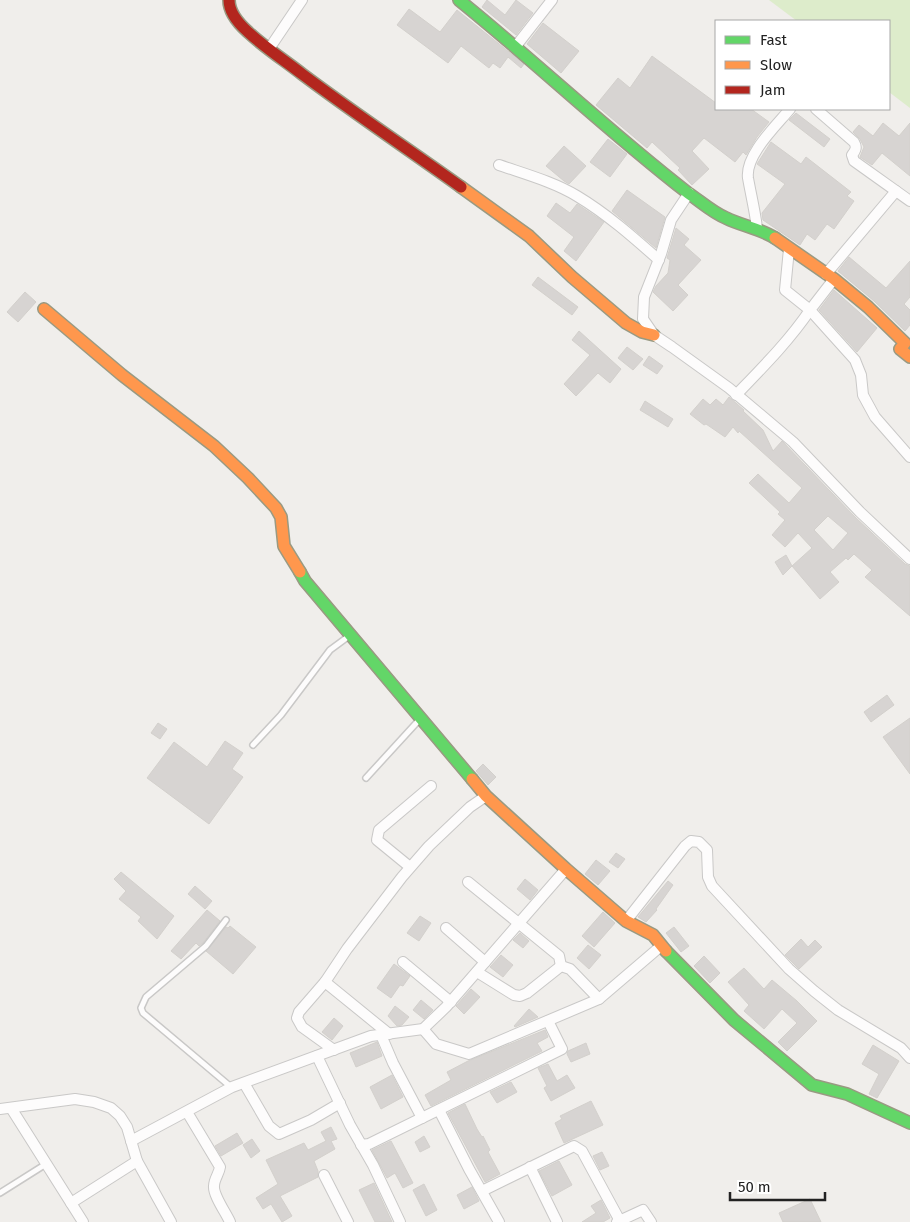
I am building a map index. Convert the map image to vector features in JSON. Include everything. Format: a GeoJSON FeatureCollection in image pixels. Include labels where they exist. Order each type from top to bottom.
{"type":"FeatureCollection","features":[{"type":"Feature","properties":{"kind":"street"},"geometry":{"type":"LineString","coordinates":[[229,0],[229,5],[236,19],[269,50],[356,115],[409,150],[529,236],[572,277],[626,323],[642,332],[654,335],[672,346],[756,409],[793,442],[860,512],[910,559]]}},
{"type":"Feature","properties":{"kind":"street"},"geometry":{"type":"LineString","coordinates":[[269,50],[302,0]]}},
{"type":"Feature","properties":{"kind":"street"},"geometry":{"type":"LineString","coordinates":[[459,0],[689,193],[726,218],[757,228],[830,276],[868,307],[900,337],[905,343],[900,349],[910,357]]}},
{"type":"Feature","properties":{"kind":"street"},"geometry":{"type":"LineString","coordinates":[[516,46],[552,0]]}},
{"type":"Feature","properties":{"kind":"street"},"geometry":{"type":"LineString","coordinates":[[757,228],[755,207],[748,176],[749,164],[756,152],[789,110]]}},
{"type":"Feature","properties":{"kind":"street"},"geometry":{"type":"LineString","coordinates":[[817,110],[854,142],[856,146],[852,158],[854,161],[910,200]]}},
{"type":"Feature","properties":{"kind":"street"},"geometry":{"type":"LineString","coordinates":[[499,165],[532,176],[576,195],[632,236],[659,260]]}},
{"type":"Feature","properties":{"kind":"street"},"geometry":{"type":"LineString","coordinates":[[736,395],[802,321],[830,276],[896,191]]}},
{"type":"Feature","properties":{"kind":"street"},"geometry":{"type":"LineString","coordinates":[[654,335],[643,320],[644,297],[659,260],[671,220],[689,193]]}},
{"type":"Feature","properties":{"kind":"street"},"geometry":{"type":"LineString","coordinates":[[789,248],[785,290],[810,310],[855,360],[861,375],[864,395],[875,417],[910,457]]}},
{"type":"Feature","properties":{"kind":"street"},"geometry":{"type":"LineString","coordinates":[[44,309],[122,375],[214,446],[276,508],[281,517],[284,546],[305,581],[486,796],[566,869],[626,920],[652,935],[734,1020],[812,1085],[847,1094],[910,1123]]}},
{"type":"Feature","properties":{"kind":"street"},"geometry":{"type":"LineString","coordinates":[[410,867],[377,840],[377,836],[379,830],[431,786]]}},
{"type":"Feature","properties":{"kind":"street"},"geometry":{"type":"LineString","coordinates":[[334,1050],[302,1027],[297,1018],[299,1012],[325,982],[347,949],[410,867],[470,807],[486,796]]}},
{"type":"Feature","properties":{"kind":"street"},"geometry":{"type":"LineString","coordinates":[[626,920],[685,846],[691,841],[699,842],[707,850],[708,877],[712,886],[788,969],[838,1010],[901,1048],[910,1058]]}},
{"type":"Feature","properties":{"kind":"street"},"geometry":{"type":"LineString","coordinates":[[130,1141],[232,1087],[371,1036],[422,1029],[451,1002],[566,869]]}},
{"type":"Feature","properties":{"kind":"street"},"geometry":{"type":"LineString","coordinates":[[468,882],[559,956],[561,966]]}},
{"type":"Feature","properties":{"kind":"street"},"geometry":{"type":"LineString","coordinates":[[446,928],[486,962]]}},
{"type":"Feature","properties":{"kind":"street"},"geometry":{"type":"LineString","coordinates":[[422,1029],[436,1044],[469,1054],[599,999],[661,946]]}},
{"type":"Feature","properties":{"kind":"street"},"geometry":{"type":"LineString","coordinates":[[403,962],[451,1002]]}},
{"type":"Feature","properties":{"kind":"street"},"geometry":{"type":"LineString","coordinates":[[477,972],[514,995],[520,996],[527,993],[561,966]]}},
{"type":"Feature","properties":{"kind":"street"},"geometry":{"type":"LineString","coordinates":[[561,966],[570,970],[599,999]]}},
{"type":"Feature","properties":{"kind":"street"},"geometry":{"type":"LineString","coordinates":[[325,982],[385,1035],[393,1063],[422,1118]]}},
{"type":"Feature","properties":{"kind":"street"},"geometry":{"type":"LineString","coordinates":[[361,1145],[369,1144],[562,1049],[548,1021]]}},
{"type":"Feature","properties":{"kind":"street"},"geometry":{"type":"LineString","coordinates":[[317,1056],[400,1222]]}},
{"type":"Feature","properties":{"kind":"street"},"geometry":{"type":"LineString","coordinates":[[244,1083],[269,1126],[279,1134],[311,1120],[340,1103]]}},
{"type":"Feature","properties":{"kind":"street"},"geometry":{"type":"LineString","coordinates":[[83,1222],[47,1164],[5,1109],[75,1099],[94,1102],[111,1108],[120,1116],[127,1127],[137,1161],[171,1222]]}},
{"type":"Feature","properties":{"kind":"street"},"geometry":{"type":"LineString","coordinates":[[439,1110],[499,1222]]}},
{"type":"Feature","properties":{"kind":"street"},"geometry":{"type":"LineString","coordinates":[[187,1112],[220,1167],[214,1191],[230,1222]]}},
{"type":"Feature","properties":{"kind":"street"},"geometry":{"type":"LineString","coordinates":[[482,1191],[574,1146],[579,1148],[618,1221],[643,1210],[651,1222]]}},
{"type":"Feature","properties":{"kind":"street"},"geometry":{"type":"LineString","coordinates":[[71,1203],[137,1161]]}},
{"type":"Feature","properties":{"kind":"street"},"geometry":{"type":"LineString","coordinates":[[530,1167],[557,1222]]}},
{"type":"Feature","properties":{"kind":"street"},"geometry":{"type":"LineString","coordinates":[[324,1175],[348,1222]]}},
{"type":"Feature","properties":{"kind":"lane"},"geometry":{"type":"LineString","coordinates":[[253,745],[281,715],[330,650],[351,635]]}},
{"type":"Feature","properties":{"kind":"lane"},"geometry":{"type":"LineString","coordinates":[[366,778],[421,719]]}},
{"type":"Feature","properties":{"kind":"lane"},"geometry":{"type":"LineString","coordinates":[[226,920],[206,946],[146,997],[141,1008],[143,1013],[232,1087]]}},
{"type":"Feature","properties":{"kind":"lane"},"geometry":{"type":"LineString","coordinates":[[0,1193],[47,1164]]}},
{"type":"Feature","properties":{"kind":"green space"},"geometry":{"type":"Polygon","coordinates":[[[769,0],[910,0],[910,108],[890,93],[890,20],[796,20],[769,0]]]}},
{"type":"Feature","properties":{"kind":"building"},"geometry":{"type":"Polygon","coordinates":[[[487,0],[505,15],[516,0],[533,13],[516,35],[482,7],[487,0]]]}},
{"type":"Feature","properties":{"kind":"building"},"geometry":{"type":"Polygon","coordinates":[[[409,9],[440,32],[457,10],[524,64],[521,68],[508,57],[500,68],[493,63],[489,68],[461,46],[448,63],[397,25],[409,9]]]}},
{"type":"Feature","properties":{"kind":"building"},"geometry":{"type":"Polygon","coordinates":[[[543,23],[579,51],[561,73],[527,44],[543,23]]]}},
{"type":"Feature","properties":{"kind":"building"},"geometry":{"type":"Polygon","coordinates":[[[652,56],[715,102],[715,110],[752,110],[769,122],[746,155],[743,152],[735,162],[704,138],[692,151],[709,169],[692,185],[678,170],[680,168],[652,142],[647,148],[596,105],[618,78],[630,88],[652,56]]]}},
{"type":"Feature","properties":{"kind":"building"},"geometry":{"type":"Polygon","coordinates":[[[796,113],[830,139],[824,147],[789,120],[796,113]]]}},
{"type":"Feature","properties":{"kind":"building"},"geometry":{"type":"Polygon","coordinates":[[[883,123],[899,136],[910,123],[910,176],[882,153],[872,165],[860,157],[864,147],[860,139],[853,132],[859,125],[873,136],[883,123]]]}},
{"type":"Feature","properties":{"kind":"building"},"geometry":{"type":"Polygon","coordinates":[[[608,139],[627,154],[610,177],[590,162],[608,139]]]}},
{"type":"Feature","properties":{"kind":"building"},"geometry":{"type":"Polygon","coordinates":[[[771,142],[801,164],[806,157],[851,192],[847,196],[854,201],[834,229],[827,224],[815,240],[807,234],[800,245],[763,220],[762,213],[785,184],[757,164],[771,142]]]}},
{"type":"Feature","properties":{"kind":"building"},"geometry":{"type":"Polygon","coordinates":[[[564,146],[586,166],[569,184],[546,166],[564,146]]]}},
{"type":"Feature","properties":{"kind":"building"},"geometry":{"type":"Polygon","coordinates":[[[627,190],[665,217],[656,248],[612,211],[627,190]]]}},
{"type":"Feature","properties":{"kind":"building"},"geometry":{"type":"Polygon","coordinates":[[[556,203],[570,213],[577,204],[604,222],[576,261],[564,251],[574,237],[547,216],[556,203]]]}},
{"type":"Feature","properties":{"kind":"building"},"geometry":{"type":"Polygon","coordinates":[[[676,228],[689,239],[684,245],[701,260],[678,285],[688,295],[673,311],[653,292],[668,273],[670,260],[667,258],[676,228]]]}},
{"type":"Feature","properties":{"kind":"building"},"geometry":{"type":"Polygon","coordinates":[[[849,257],[886,288],[910,261],[910,297],[904,304],[910,310],[910,325],[905,331],[874,301],[838,271],[849,257]]]}},
{"type":"Feature","properties":{"kind":"building"},"geometry":{"type":"Polygon","coordinates":[[[538,277],[578,307],[572,315],[532,285],[538,277]]]}},
{"type":"Feature","properties":{"kind":"building"},"geometry":{"type":"Polygon","coordinates":[[[834,290],[877,328],[857,352],[819,310],[834,290]]]}},
{"type":"Feature","properties":{"kind":"building"},"geometry":{"type":"Polygon","coordinates":[[[25,292],[36,302],[18,322],[7,312],[25,292]]]}},
{"type":"Feature","properties":{"kind":"building"},"geometry":{"type":"Polygon","coordinates":[[[579,331],[621,369],[610,383],[598,373],[576,396],[564,384],[590,355],[572,340],[579,331]]]}},
{"type":"Feature","properties":{"kind":"building"},"geometry":{"type":"Polygon","coordinates":[[[627,347],[643,359],[633,370],[618,358],[627,347]]]}},
{"type":"Feature","properties":{"kind":"building"},"geometry":{"type":"Polygon","coordinates":[[[649,356],[663,366],[657,374],[643,365],[649,356]]]}},
{"type":"Feature","properties":{"kind":"building"},"geometry":{"type":"Polygon","coordinates":[[[729,397],[744,410],[763,430],[773,451],[782,441],[855,517],[905,564],[910,566],[910,616],[865,577],[872,570],[854,554],[848,560],[846,558],[830,572],[839,582],[820,599],[792,566],[812,548],[798,533],[785,547],[772,535],[785,520],[778,514],[780,512],[749,483],[758,474],[789,503],[802,488],[733,427],[725,437],[706,424],[704,425],[690,414],[703,399],[710,405],[716,399],[723,405],[729,397]],[[828,516],[814,530],[833,550],[848,533],[828,516]]]}},
{"type":"Feature","properties":{"kind":"building"},"geometry":{"type":"Polygon","coordinates":[[[645,401],[673,419],[668,427],[640,410],[645,401]]]}},
{"type":"Feature","properties":{"kind":"building"},"geometry":{"type":"Polygon","coordinates":[[[786,555],[792,566],[783,575],[775,562],[786,555]]]}},
{"type":"Feature","properties":{"kind":"building"},"geometry":{"type":"Polygon","coordinates":[[[887,695],[894,705],[871,722],[864,712],[887,695]]]}},
{"type":"Feature","properties":{"kind":"building"},"geometry":{"type":"Polygon","coordinates":[[[910,718],[910,774],[883,737],[910,718]]]}},
{"type":"Feature","properties":{"kind":"building"},"geometry":{"type":"Polygon","coordinates":[[[158,723],[167,729],[160,739],[151,733],[158,723]]]}},
{"type":"Feature","properties":{"kind":"building"},"geometry":{"type":"Polygon","coordinates":[[[225,741],[243,753],[232,769],[243,777],[209,824],[147,778],[174,742],[207,767],[225,741]]]}},
{"type":"Feature","properties":{"kind":"building"},"geometry":{"type":"Polygon","coordinates":[[[483,764],[496,777],[488,785],[476,771],[483,764]]]}},
{"type":"Feature","properties":{"kind":"building"},"geometry":{"type":"Polygon","coordinates":[[[616,853],[625,859],[618,868],[609,862],[616,853]]]}},
{"type":"Feature","properties":{"kind":"building"},"geometry":{"type":"Polygon","coordinates":[[[596,860],[610,871],[598,885],[585,874],[596,860]]]}},
{"type":"Feature","properties":{"kind":"building"},"geometry":{"type":"Polygon","coordinates":[[[121,872],[174,916],[157,939],[138,921],[141,917],[119,899],[126,891],[114,879],[121,872]]]}},
{"type":"Feature","properties":{"kind":"building"},"geometry":{"type":"Polygon","coordinates":[[[525,879],[538,890],[530,900],[517,889],[525,879]]]}},
{"type":"Feature","properties":{"kind":"building"},"geometry":{"type":"Polygon","coordinates":[[[668,881],[673,885],[657,910],[646,922],[638,917],[668,881]]]}},
{"type":"Feature","properties":{"kind":"building"},"geometry":{"type":"Polygon","coordinates":[[[195,886],[212,901],[205,909],[188,894],[195,886]]]}},
{"type":"Feature","properties":{"kind":"building"},"geometry":{"type":"Polygon","coordinates":[[[207,910],[220,921],[203,943],[199,946],[196,943],[181,959],[171,951],[207,910]]]}},
{"type":"Feature","properties":{"kind":"building"},"geometry":{"type":"Polygon","coordinates":[[[603,912],[615,923],[594,947],[582,936],[603,912]]]}},
{"type":"Feature","properties":{"kind":"building"},"geometry":{"type":"Polygon","coordinates":[[[420,916],[431,923],[419,941],[407,933],[420,916]]]}},
{"type":"Feature","properties":{"kind":"building"},"geometry":{"type":"Polygon","coordinates":[[[230,926],[256,947],[233,974],[206,951],[226,927],[230,926]]]}},
{"type":"Feature","properties":{"kind":"building"},"geometry":{"type":"Polygon","coordinates":[[[674,927],[689,946],[681,952],[666,933],[674,927]]]}},
{"type":"Feature","properties":{"kind":"building"},"geometry":{"type":"Polygon","coordinates":[[[520,933],[529,941],[523,948],[513,940],[520,933]]]}},
{"type":"Feature","properties":{"kind":"building"},"geometry":{"type":"Polygon","coordinates":[[[801,939],[808,947],[815,940],[822,947],[799,969],[785,955],[801,939]]]}},
{"type":"Feature","properties":{"kind":"building"},"geometry":{"type":"Polygon","coordinates":[[[588,945],[601,955],[589,969],[577,958],[588,945]]]}},
{"type":"Feature","properties":{"kind":"building"},"geometry":{"type":"Polygon","coordinates":[[[501,955],[513,965],[503,977],[490,967],[501,955]]]}},
{"type":"Feature","properties":{"kind":"building"},"geometry":{"type":"Polygon","coordinates":[[[704,956],[720,973],[710,983],[694,966],[704,956]]]}},
{"type":"Feature","properties":{"kind":"building"},"geometry":{"type":"Polygon","coordinates":[[[394,964],[410,976],[403,986],[400,985],[391,998],[377,988],[394,964]]]}},
{"type":"Feature","properties":{"kind":"building"},"geometry":{"type":"Polygon","coordinates":[[[744,968],[764,989],[772,980],[817,1021],[787,1051],[778,1042],[797,1023],[782,1009],[764,1029],[744,1011],[749,1005],[728,982],[744,968]]]}},
{"type":"Feature","properties":{"kind":"building"},"geometry":{"type":"Polygon","coordinates":[[[471,989],[480,997],[464,1014],[456,1006],[471,989]]]}},
{"type":"Feature","properties":{"kind":"building"},"geometry":{"type":"Polygon","coordinates":[[[421,1000],[433,1010],[424,1019],[413,1010],[421,1000]]]}},
{"type":"Feature","properties":{"kind":"building"},"geometry":{"type":"Polygon","coordinates":[[[395,1006],[409,1017],[402,1025],[397,1026],[388,1016],[395,1006]]]}},
{"type":"Feature","properties":{"kind":"building"},"geometry":{"type":"Polygon","coordinates":[[[529,1009],[538,1017],[515,1027],[514,1026],[529,1009]]]}},
{"type":"Feature","properties":{"kind":"building"},"geometry":{"type":"Polygon","coordinates":[[[334,1018],[343,1026],[332,1040],[322,1032],[334,1018]]]}},
{"type":"Feature","properties":{"kind":"building"},"geometry":{"type":"Polygon","coordinates":[[[545,1030],[548,1037],[537,1043],[542,1051],[431,1106],[425,1095],[451,1080],[447,1072],[468,1061],[545,1030]]]}},
{"type":"Feature","properties":{"kind":"building"},"geometry":{"type":"Polygon","coordinates":[[[377,1042],[382,1056],[356,1067],[350,1053],[377,1042]]]}},
{"type":"Feature","properties":{"kind":"building"},"geometry":{"type":"Polygon","coordinates":[[[586,1043],[590,1054],[571,1062],[567,1054],[568,1051],[586,1043]]]}},
{"type":"Feature","properties":{"kind":"building"},"geometry":{"type":"Polygon","coordinates":[[[873,1045],[899,1061],[877,1098],[869,1094],[879,1074],[862,1064],[873,1045]]]}},
{"type":"Feature","properties":{"kind":"building"},"geometry":{"type":"Polygon","coordinates":[[[548,1064],[557,1081],[567,1075],[575,1088],[551,1101],[544,1088],[547,1086],[538,1068],[548,1064]]]}},
{"type":"Feature","properties":{"kind":"building"},"geometry":{"type":"Polygon","coordinates":[[[392,1075],[403,1097],[381,1109],[370,1087],[392,1075]]]}},
{"type":"Feature","properties":{"kind":"building"},"geometry":{"type":"Polygon","coordinates":[[[511,1082],[517,1092],[497,1103],[490,1092],[511,1082]]]}},
{"type":"Feature","properties":{"kind":"building"},"geometry":{"type":"Polygon","coordinates":[[[591,1101],[603,1125],[564,1143],[555,1123],[562,1119],[560,1116],[591,1101]]]}},
{"type":"Feature","properties":{"kind":"building"},"geometry":{"type":"Polygon","coordinates":[[[465,1104],[490,1150],[488,1152],[500,1174],[485,1182],[448,1113],[465,1104]]]}},
{"type":"Feature","properties":{"kind":"building"},"geometry":{"type":"Polygon","coordinates":[[[331,1127],[337,1139],[331,1141],[335,1149],[314,1161],[318,1177],[280,1196],[292,1216],[282,1222],[271,1204],[263,1209],[256,1198],[278,1184],[266,1160],[304,1143],[308,1150],[326,1141],[321,1132],[331,1127]]]}},
{"type":"Feature","properties":{"kind":"building"},"geometry":{"type":"Polygon","coordinates":[[[237,1133],[243,1143],[221,1156],[215,1146],[237,1133]]]}},
{"type":"Feature","properties":{"kind":"building"},"geometry":{"type":"Polygon","coordinates":[[[424,1136],[430,1147],[420,1152],[415,1142],[424,1136]]]}},
{"type":"Feature","properties":{"kind":"building"},"geometry":{"type":"Polygon","coordinates":[[[252,1139],[260,1151],[251,1158],[243,1145],[252,1139]]]}},
{"type":"Feature","properties":{"kind":"building"},"geometry":{"type":"Polygon","coordinates":[[[391,1141],[413,1183],[403,1188],[395,1173],[387,1178],[372,1150],[391,1141]]]}},
{"type":"Feature","properties":{"kind":"building"},"geometry":{"type":"Polygon","coordinates":[[[602,1152],[609,1166],[600,1170],[593,1156],[602,1152]]]}},
{"type":"Feature","properties":{"kind":"building"},"geometry":{"type":"Polygon","coordinates":[[[559,1161],[572,1185],[552,1196],[539,1171],[559,1161]]]}},
{"type":"Feature","properties":{"kind":"building"},"geometry":{"type":"Polygon","coordinates":[[[374,1183],[392,1222],[375,1222],[359,1190],[374,1183]]]}},
{"type":"Feature","properties":{"kind":"building"},"geometry":{"type":"Polygon","coordinates":[[[424,1184],[437,1210],[426,1216],[413,1190],[424,1184]]]}},
{"type":"Feature","properties":{"kind":"building"},"geometry":{"type":"Polygon","coordinates":[[[472,1187],[479,1201],[464,1209],[457,1195],[472,1187]]]}},
{"type":"Feature","properties":{"kind":"building"},"geometry":{"type":"Polygon","coordinates":[[[810,1199],[821,1222],[783,1222],[779,1213],[810,1199]]]}},
{"type":"Feature","properties":{"kind":"building"},"geometry":{"type":"Polygon","coordinates":[[[601,1200],[610,1218],[603,1222],[582,1222],[596,1213],[591,1206],[601,1200]]]}},
{"type":"Feature","properties":{"kind":"traffic: fast"},"geometry":{"type":"LineString","coordinates":[[459,0],[688,193],[721,216],[775,238]]}},
{"type":"Feature","properties":{"kind":"traffic: fast"},"geometry":{"type":"LineString","coordinates":[[300,572],[305,581],[472,779]]}},
{"type":"Feature","properties":{"kind":"traffic: fast"},"geometry":{"type":"LineString","coordinates":[[666,951],[734,1020],[812,1085],[847,1094],[910,1123]]}},
{"type":"Feature","properties":{"kind":"traffic: slow"},"geometry":{"type":"LineString","coordinates":[[461,187],[529,236],[572,277],[626,323],[642,332],[654,335]]}},
{"type":"Feature","properties":{"kind":"traffic: slow"},"geometry":{"type":"LineString","coordinates":[[775,238],[834,279],[868,307],[905,343],[900,349],[910,357]]}},
{"type":"Feature","properties":{"kind":"traffic: slow"},"geometry":{"type":"LineString","coordinates":[[44,309],[122,375],[214,446],[248,478],[276,508],[281,517],[284,546],[300,572]]}},
{"type":"Feature","properties":{"kind":"traffic: slow"},"geometry":{"type":"LineString","coordinates":[[472,779],[486,796],[566,869],[626,921],[653,935],[666,951]]}},
{"type":"Feature","properties":{"kind":"traffic: jam"},"geometry":{"type":"LineString","coordinates":[[229,0],[231,9],[238,22],[261,43],[341,103],[461,187]]}}]}
